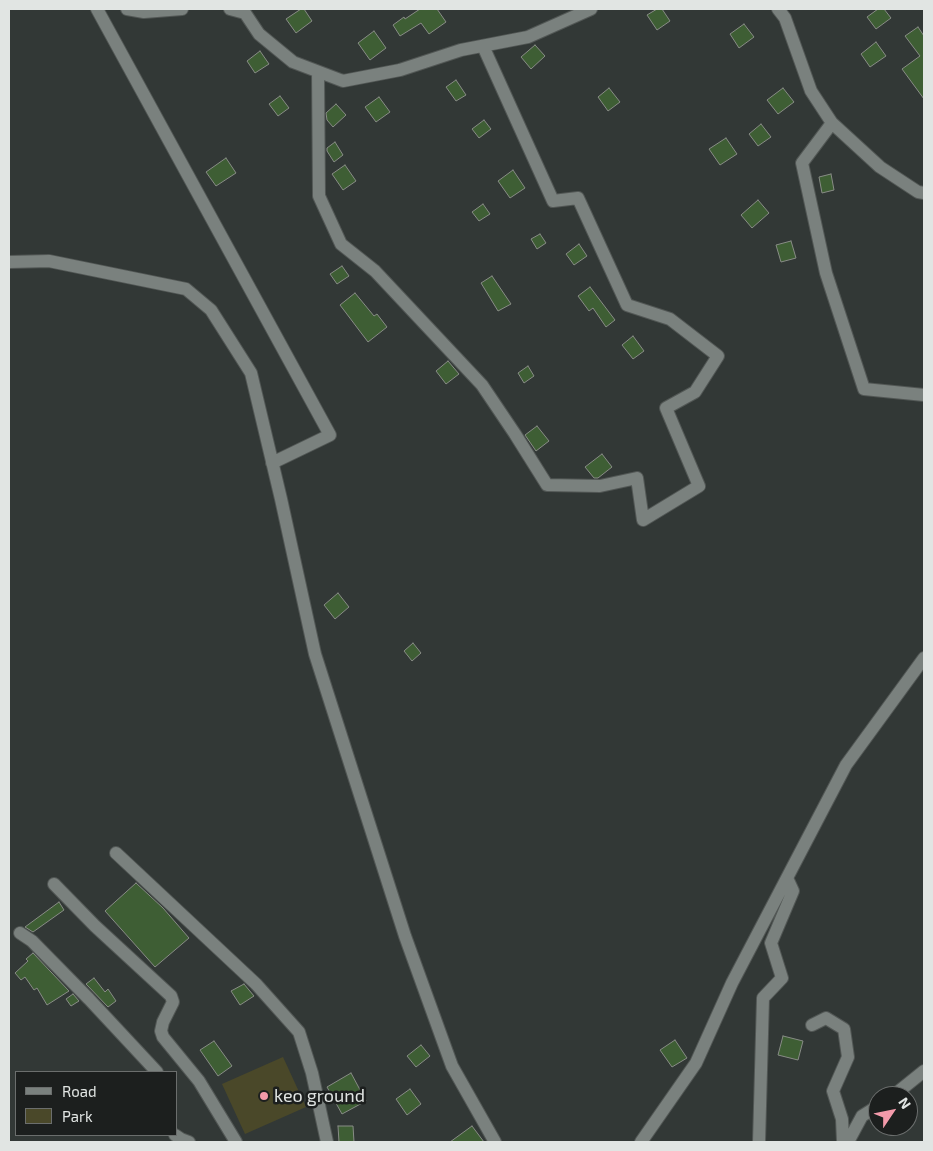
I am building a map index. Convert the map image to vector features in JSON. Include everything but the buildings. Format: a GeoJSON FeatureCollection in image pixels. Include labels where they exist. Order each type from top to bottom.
{"type":"FeatureCollection","features":[{"type":"Feature","properties":{"kind":"street"},"geometry":{"type":"LineString","coordinates":[[97,9],[330,435],[272,462]]}},
{"type":"Feature","properties":{"kind":"street"},"geometry":{"type":"LineString","coordinates":[[126,9],[144,12],[182,9]]}},
{"type":"Feature","properties":{"kind":"street"},"geometry":{"type":"LineString","coordinates":[[230,9],[245,13],[259,34],[293,62],[343,81],[400,70],[461,50],[528,37],[591,9]]}},
{"type":"Feature","properties":{"kind":"street"},"geometry":{"type":"LineString","coordinates":[[778,9],[785,18],[811,91],[832,123],[880,167],[918,192],[924,193]]}},
{"type":"Feature","properties":{"kind":"street"},"geometry":{"type":"LineString","coordinates":[[318,72],[319,196],[341,244],[376,271],[482,385],[547,486],[600,486],[637,478],[643,520],[699,486],[666,408],[695,392],[718,356],[670,319],[627,305],[578,198],[553,201],[483,46]]}},
{"type":"Feature","properties":{"kind":"street"},"geometry":{"type":"LineString","coordinates":[[832,123],[802,163],[826,273],[864,389],[924,395]]}},
{"type":"Feature","properties":{"kind":"street"},"geometry":{"type":"LineString","coordinates":[[9,262],[50,261],[186,289],[211,310],[251,373],[314,654],[405,936],[452,1066],[495,1142]]}},
{"type":"Feature","properties":{"kind":"street"},"geometry":{"type":"LineString","coordinates":[[641,1142],[696,1063],[732,983],[846,765],[924,658]]}},
{"type":"Feature","properties":{"kind":"street"},"geometry":{"type":"LineString","coordinates":[[116,854],[256,984],[299,1032],[312,1073],[327,1142]]}},
{"type":"Feature","properties":{"kind":"street"},"geometry":{"type":"LineString","coordinates":[[763,1141],[764,998],[782,978],[771,943],[793,891],[787,878]]}},
{"type":"Feature","properties":{"kind":"street"},"geometry":{"type":"LineString","coordinates":[[54,884],[95,926],[171,996],[173,1002],[163,1022],[162,1037],[199,1081],[236,1142]]}},
{"type":"Feature","properties":{"kind":"street"},"geometry":{"type":"LineString","coordinates":[[20,932],[32,941],[89,999],[156,1071]]}},
{"type":"Feature","properties":{"kind":"street"},"geometry":{"type":"LineString","coordinates":[[812,1025],[826,1018],[844,1029],[848,1057],[833,1091],[842,1118],[843,1142]]}},
{"type":"Feature","properties":{"kind":"street"},"geometry":{"type":"LineString","coordinates":[[905,1086],[924,1071]]}},
{"type":"Feature","properties":{"kind":"street"},"geometry":{"type":"LineString","coordinates":[[848,1142],[862,1116],[868,1112]]}},
{"type":"Feature","properties":{"kind":"street"},"geometry":{"type":"LineString","coordinates":[[176,1136],[190,1142]]}},
{"type":"Feature","properties":{"kind":"green space","name":"keo ground"},"geometry":{"type":"Polygon","coordinates":[[[283,1057],[306,1107],[245,1134],[222,1084],[283,1057]]]}},
{"type":"Feature","properties":{"kind":"place","name":"keo ground"},"geometry":{"type":"Point","coordinates":[264,1096]}}]}
